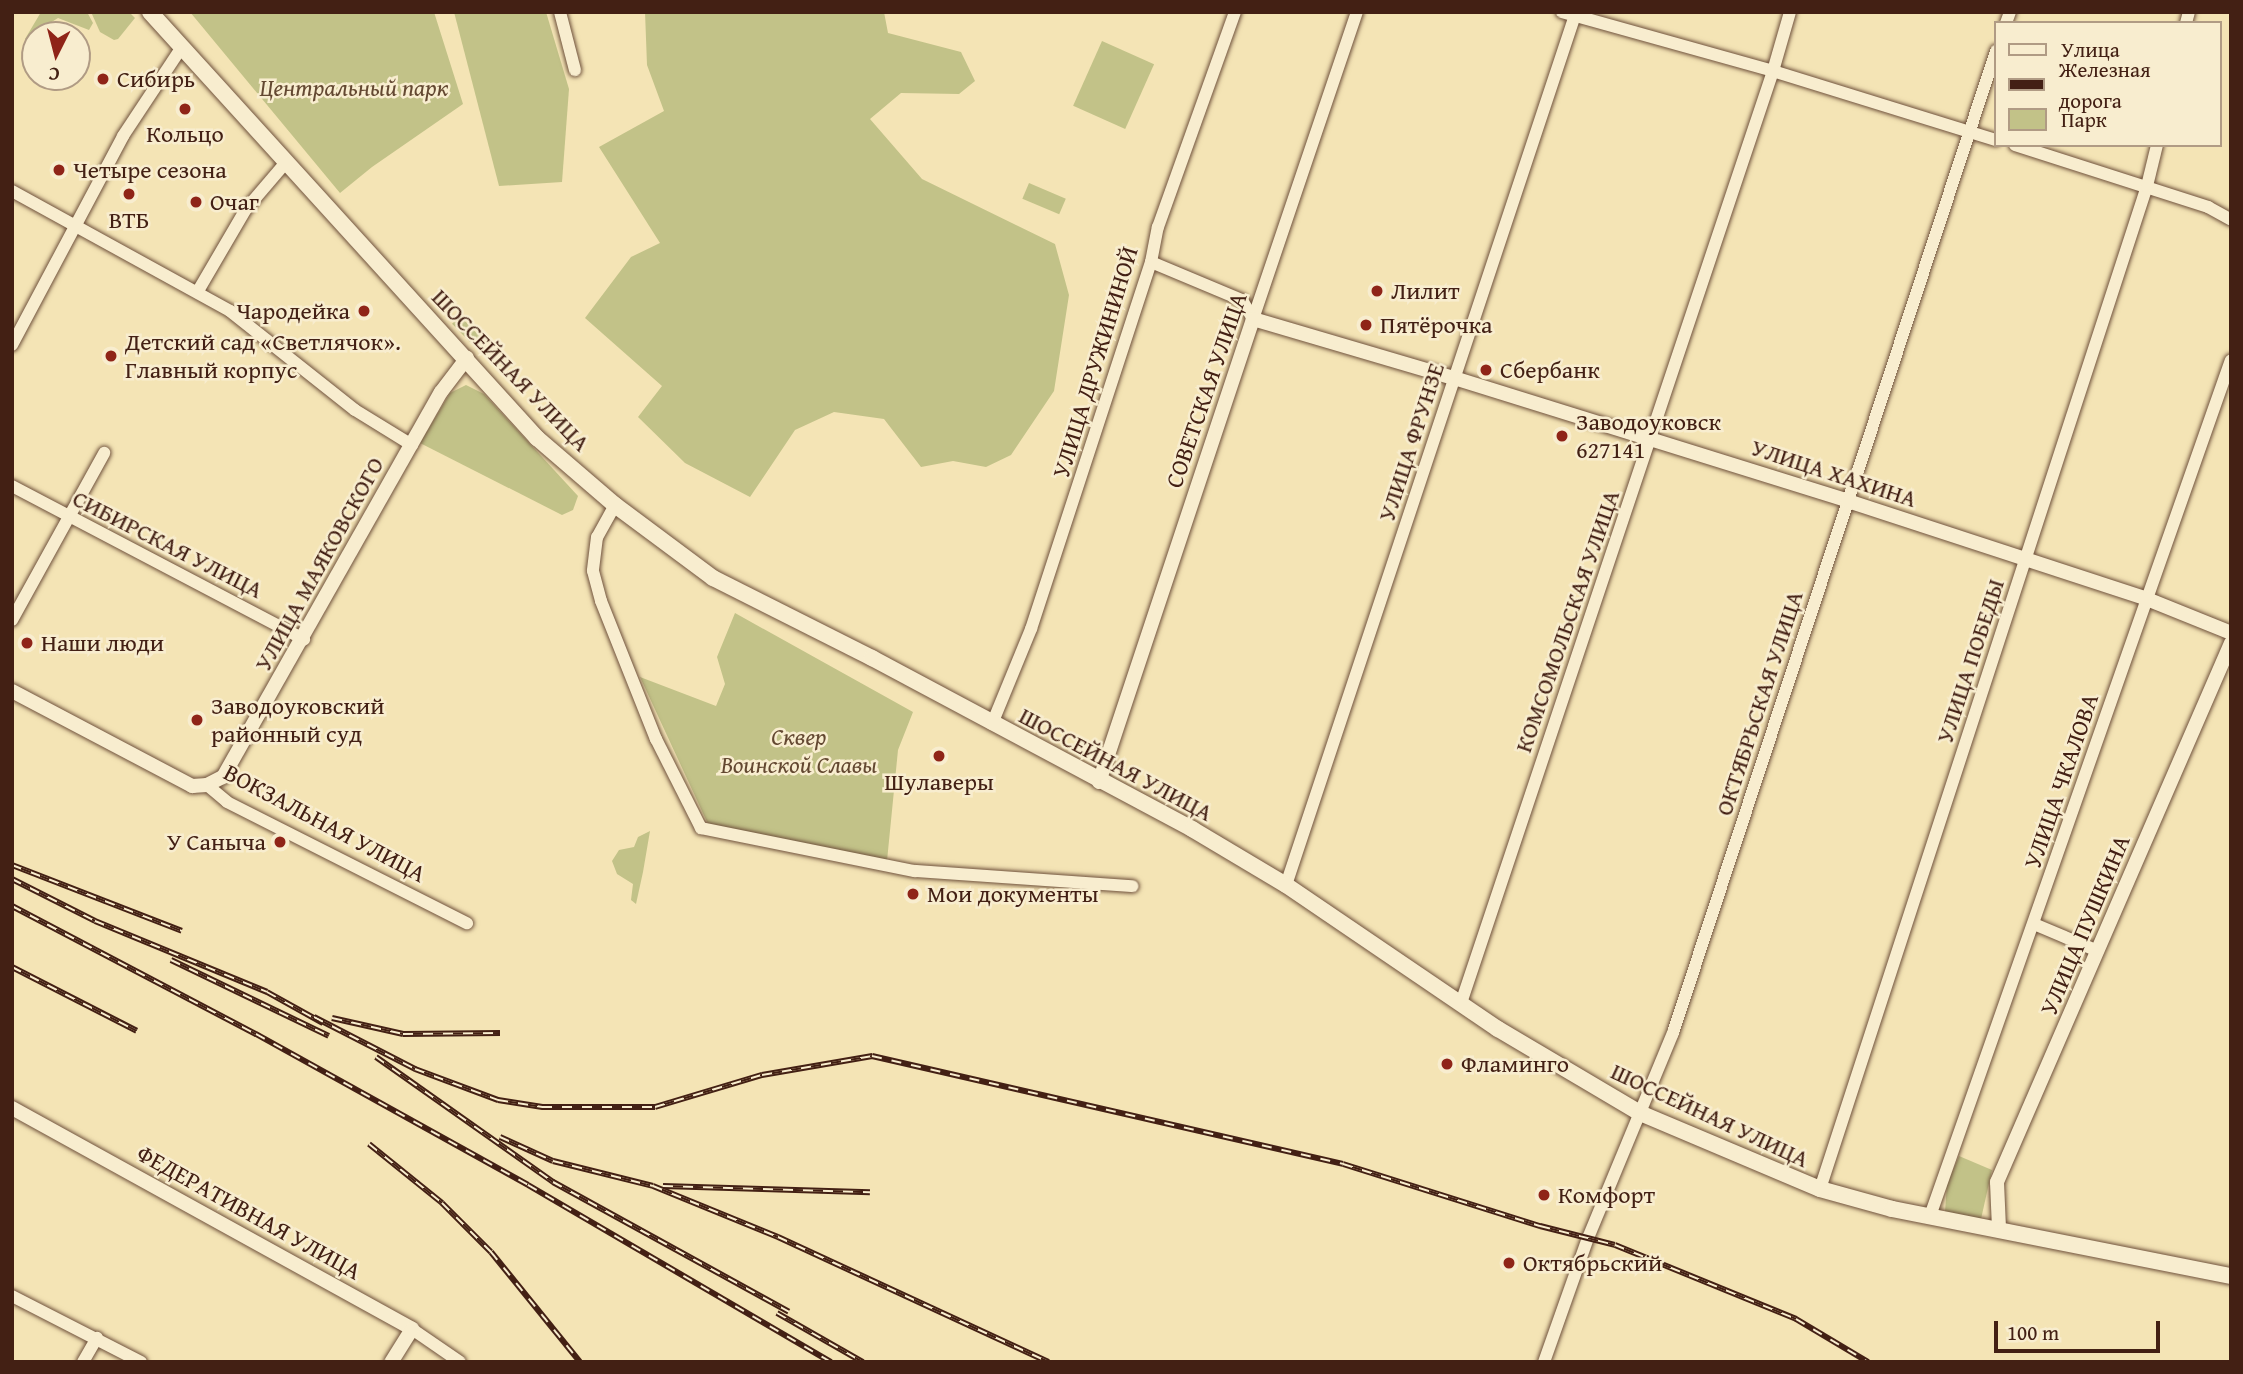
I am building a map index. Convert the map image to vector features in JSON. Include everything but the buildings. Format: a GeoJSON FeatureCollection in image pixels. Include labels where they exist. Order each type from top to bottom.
{"type":"FeatureCollection","features":[{"type":"Feature","properties":{"kind":"main road","name":"ШОССЕЙНАЯ УЛИЦА"},"geometry":{"type":"LineString","coordinates":[[150,12],[537,438],[615,505],[713,578],[872,658],[1099,782],[1192,829],[1286,885],[1552,1063],[1640,1113],[1820,1189],[1930,1216],[2231,1276]]}},
{"type":"Feature","properties":{"kind":"street"},"geometry":{"type":"LineString","coordinates":[[560,12],[575,70]]}},
{"type":"Feature","properties":{"kind":"street","name":"УЛИЦА ДРУЖИНИНОЙ"},"geometry":{"type":"LineString","coordinates":[[992,724],[1031,629],[1151,262],[1158,227],[1235,12]]}},
{"type":"Feature","properties":{"kind":"street","name":"СОВЕТСКАЯ УЛИЦА"},"geometry":{"type":"LineString","coordinates":[[1099,782],[1357,12]]}},
{"type":"Feature","properties":{"kind":"street","name":"КОМСОМОЛЬСКАЯ УЛИЦА"},"geometry":{"type":"LineString","coordinates":[[1461,1003],[1773,71],[1790,12]]}},
{"type":"Feature","properties":{"kind":"street"},"geometry":{"type":"LineString","coordinates":[[1571,14],[1773,71],[1994,138]]}},
{"type":"Feature","properties":{"kind":"street","name":"УЛИЦА ФРУНЗЕ"},"geometry":{"type":"LineString","coordinates":[[1286,885],[1571,14]]}},
{"type":"Feature","properties":{"kind":"street"},"geometry":{"type":"LineString","coordinates":[[12,345],[123,136],[181,47]]}},
{"type":"Feature","properties":{"kind":"street","name":"ОКТЯБРЬСКАЯ УЛИЦА"},"geometry":{"type":"LineString","coordinates":[[1544,1362],[1588,1240],[1673,1033],[1994,57]]}},
{"type":"Feature","properties":{"kind":"street"},"geometry":{"type":"LineString","coordinates":[[2021,147],[2208,206],[2231,220]]}},
{"type":"Feature","properties":{"kind":"street","name":"УЛИЦА ПОБЕДЫ"},"geometry":{"type":"LineString","coordinates":[[1820,1189],[2147,186],[2157,147]]}},
{"type":"Feature","properties":{"kind":"street"},"geometry":{"type":"LineString","coordinates":[[198,291],[246,209],[287,161]]}},
{"type":"Feature","properties":{"kind":"street"},"geometry":{"type":"LineString","coordinates":[[12,191],[230,311],[355,410],[412,445]]}},
{"type":"Feature","properties":{"kind":"street"},"geometry":{"type":"LineString","coordinates":[[1151,262],[1242,300],[1253,319]]}},
{"type":"Feature","properties":{"kind":"street","name":"УЛИЦА ХАХИНА"},"geometry":{"type":"LineString","coordinates":[[1253,319],[1454,377],[1848,501],[2147,599],[2231,633]]}},
{"type":"Feature","properties":{"kind":"street","name":"УЛИЦА МАЯКОВСКОГО"},"geometry":{"type":"LineString","coordinates":[[207,785],[223,777],[304,639],[441,392],[467,358]]}},
{"type":"Feature","properties":{"kind":"street","name":"УЛИЦА ЧКАЛОВА"},"geometry":{"type":"LineString","coordinates":[[1930,1216],[2231,360]]}},
{"type":"Feature","properties":{"kind":"street"},"geometry":{"type":"LineString","coordinates":[[12,620],[104,453]]}},
{"type":"Feature","properties":{"kind":"street","name":"СИБИРСКАЯ УЛИЦА"},"geometry":{"type":"LineString","coordinates":[[12,486],[304,639]]}},
{"type":"Feature","properties":{"kind":"street"},"geometry":{"type":"LineString","coordinates":[[615,505],[597,537],[593,571],[601,601],[656,739],[701,828],[915,871],[1132,886]]}},
{"type":"Feature","properties":{"kind":"street","name":"УЛИЦА ПУШКИНА"},"geometry":{"type":"LineString","coordinates":[[1998,1228],[1997,1182],[2098,951],[2225,673],[2231,643]]}},
{"type":"Feature","properties":{"kind":"street","name":"ВОКЗАЛЬНАЯ УЛИЦА"},"geometry":{"type":"LineString","coordinates":[[12,691],[192,786],[207,785],[233,805],[467,923]]}},
{"type":"Feature","properties":{"kind":"street"},"geometry":{"type":"LineString","coordinates":[[2034,924],[2098,951]]}},
{"type":"Feature","properties":{"kind":"street","name":"ФЕДЕРАТИВНАЯ УЛИЦА"},"geometry":{"type":"LineString","coordinates":[[12,1108],[412,1329],[460,1362]]}},
{"type":"Feature","properties":{"kind":"street"},"geometry":{"type":"LineString","coordinates":[[12,1296],[141,1362]]}},
{"type":"Feature","properties":{"kind":"street"},"geometry":{"type":"LineString","coordinates":[[391,1362],[412,1329]]}},
{"type":"Feature","properties":{"kind":"street"},"geometry":{"type":"LineString","coordinates":[[83,1362],[97,1338]]}},
{"type":"Feature","properties":{"kind":"green space"},"geometry":{"type":"Polygon","coordinates":[[[41,12],[87,12],[93,23],[91,26],[91,21],[66,21],[58,18],[53,21],[36,21],[41,12]]]}},
{"type":"Feature","properties":{"kind":"green space"},"geometry":{"type":"Polygon","coordinates":[[[91,12],[129,12],[135,18],[118,39],[114,40],[100,32],[91,12]]]}},
{"type":"Feature","properties":{"kind":"green space","name":"Центральный парк"},"geometry":{"type":"Polygon","coordinates":[[[190,12],[434,12],[463,104],[372,167],[340,193],[190,12]]]}},
{"type":"Feature","properties":{"kind":"green space"},"geometry":{"type":"Polygon","coordinates":[[[454,12],[546,12],[569,89],[562,182],[499,186],[454,12]]]}},
{"type":"Feature","properties":{"kind":"green space"},"geometry":{"type":"Polygon","coordinates":[[[645,12],[884,12],[888,33],[961,52],[975,81],[959,94],[901,93],[870,119],[922,179],[1055,244],[1069,295],[1054,391],[1011,455],[986,467],[953,461],[921,467],[884,419],[834,412],[795,430],[750,497],[685,463],[638,417],[662,386],[585,318],[631,257],[660,243],[599,147],[664,111],[647,65],[645,12]]]}},
{"type":"Feature","properties":{"kind":"green space"},"geometry":{"type":"Polygon","coordinates":[[[1102,41],[1154,64],[1125,129],[1073,106],[1102,41]]]}},
{"type":"Feature","properties":{"kind":"green space"},"geometry":{"type":"Polygon","coordinates":[[[1029,183],[1066,199],[1059,214],[1022,199],[1029,183]]]}},
{"type":"Feature","properties":{"kind":"green space"},"geometry":{"type":"Polygon","coordinates":[[[460,316],[491,348],[483,356],[452,324],[460,316]]]}},
{"type":"Feature","properties":{"kind":"green space"},"geometry":{"type":"Polygon","coordinates":[[[466,385],[484,394],[578,496],[573,510],[562,515],[420,443],[450,393],[466,385]]]}},
{"type":"Feature","properties":{"kind":"green space","name":"Сквер Воинской Славы"},"geometry":{"type":"Polygon","coordinates":[[[735,613],[913,712],[898,750],[887,861],[708,824],[640,677],[716,706],[725,684],[717,657],[735,613]]]}},
{"type":"Feature","properties":{"kind":"green space"},"geometry":{"type":"Polygon","coordinates":[[[650,831],[636,904],[631,900],[633,884],[617,874],[612,861],[619,850],[634,847],[638,837],[650,831]]]}},
{"type":"Feature","properties":{"kind":"green space"},"geometry":{"type":"Polygon","coordinates":[[[1959,1156],[1992,1170],[1981,1219],[1945,1212],[1947,1184],[1959,1156]]]}},
{"type":"Feature","properties":{"kind":"railway"},"geometry":{"type":"LineString","coordinates":[[12,865],[182,931]]}},
{"type":"Feature","properties":{"kind":"railway"},"geometry":{"type":"LineString","coordinates":[[12,879],[95,921],[267,992],[323,1023]]}},
{"type":"Feature","properties":{"kind":"railway"},"geometry":{"type":"LineString","coordinates":[[12,906],[256,1034],[528,1185],[831,1362]]}},
{"type":"Feature","properties":{"kind":"railway"},"geometry":{"type":"LineString","coordinates":[[171,960],[329,1036]]}},
{"type":"Feature","properties":{"kind":"railway"},"geometry":{"type":"LineString","coordinates":[[12,967],[137,1031]]}},
{"type":"Feature","properties":{"kind":"railway"},"geometry":{"type":"LineString","coordinates":[[314,1017],[415,1069],[498,1100],[542,1107],[655,1107],[762,1075],[872,1056],[1343,1164],[1540,1226],[1615,1245],[1796,1319],[1868,1362]]}},
{"type":"Feature","properties":{"kind":"railway"},"geometry":{"type":"LineString","coordinates":[[332,1018],[403,1034],[500,1033]]}},
{"type":"Feature","properties":{"kind":"railway"},"geometry":{"type":"LineString","coordinates":[[376,1057],[553,1182],[789,1312]]}},
{"type":"Feature","properties":{"kind":"railway"},"geometry":{"type":"LineString","coordinates":[[500,1137],[553,1161],[653,1186],[778,1237],[1048,1362]]}},
{"type":"Feature","properties":{"kind":"railway"},"geometry":{"type":"LineString","coordinates":[[369,1144],[442,1203],[491,1252],[580,1362]]}},
{"type":"Feature","properties":{"kind":"railway"},"geometry":{"type":"LineString","coordinates":[[663,1186],[870,1192]]}},
{"type":"Feature","properties":{"kind":"railway"},"geometry":{"type":"LineString","coordinates":[[777,1313],[863,1362]]}},
{"type":"Feature","properties":{"kind":"place","name":"Сибирь"},"geometry":{"type":"Point","coordinates":[103,79]}},
{"type":"Feature","properties":{"kind":"place","name":"Кольцо"},"geometry":{"type":"Point","coordinates":[185,109]}},
{"type":"Feature","properties":{"kind":"place","name":"Четыре сезона"},"geometry":{"type":"Point","coordinates":[59,170]}},
{"type":"Feature","properties":{"kind":"place","name":"ВТБ"},"geometry":{"type":"Point","coordinates":[129,194]}},
{"type":"Feature","properties":{"kind":"place","name":"Очаг"},"geometry":{"type":"Point","coordinates":[196,202]}},
{"type":"Feature","properties":{"kind":"place","name":"Лилит"},"geometry":{"type":"Point","coordinates":[1377,291]}},
{"type":"Feature","properties":{"kind":"place","name":"Чародейка"},"geometry":{"type":"Point","coordinates":[364,311]}},
{"type":"Feature","properties":{"kind":"place","name":"Пятёрочка"},"geometry":{"type":"Point","coordinates":[1366,325]}},
{"type":"Feature","properties":{"kind":"place","name":"Детский сад «Светлячок». Главный корпус"},"geometry":{"type":"Point","coordinates":[111,356]}},
{"type":"Feature","properties":{"kind":"place","name":"Сбербанк"},"geometry":{"type":"Point","coordinates":[1486,370]}},
{"type":"Feature","properties":{"kind":"place","name":"Заводоуковск 627141"},"geometry":{"type":"Point","coordinates":[1562,436]}},
{"type":"Feature","properties":{"kind":"place","name":"Наши люди"},"geometry":{"type":"Point","coordinates":[27,643]}},
{"type":"Feature","properties":{"kind":"place","name":"Заводоуковский районный суд"},"geometry":{"type":"Point","coordinates":[197,720]}},
{"type":"Feature","properties":{"kind":"place","name":"Шулаверы"},"geometry":{"type":"Point","coordinates":[939,756]}},
{"type":"Feature","properties":{"kind":"place","name":"У Саныча"},"geometry":{"type":"Point","coordinates":[280,842]}},
{"type":"Feature","properties":{"kind":"place","name":"Мои документы"},"geometry":{"type":"Point","coordinates":[913,894]}},
{"type":"Feature","properties":{"kind":"place","name":"Фламинго"},"geometry":{"type":"Point","coordinates":[1447,1064]}},
{"type":"Feature","properties":{"kind":"place","name":"Комфорт"},"geometry":{"type":"Point","coordinates":[1544,1195]}},
{"type":"Feature","properties":{"kind":"place","name":"Октябрьский"},"geometry":{"type":"Point","coordinates":[1509,1263]}}]}
